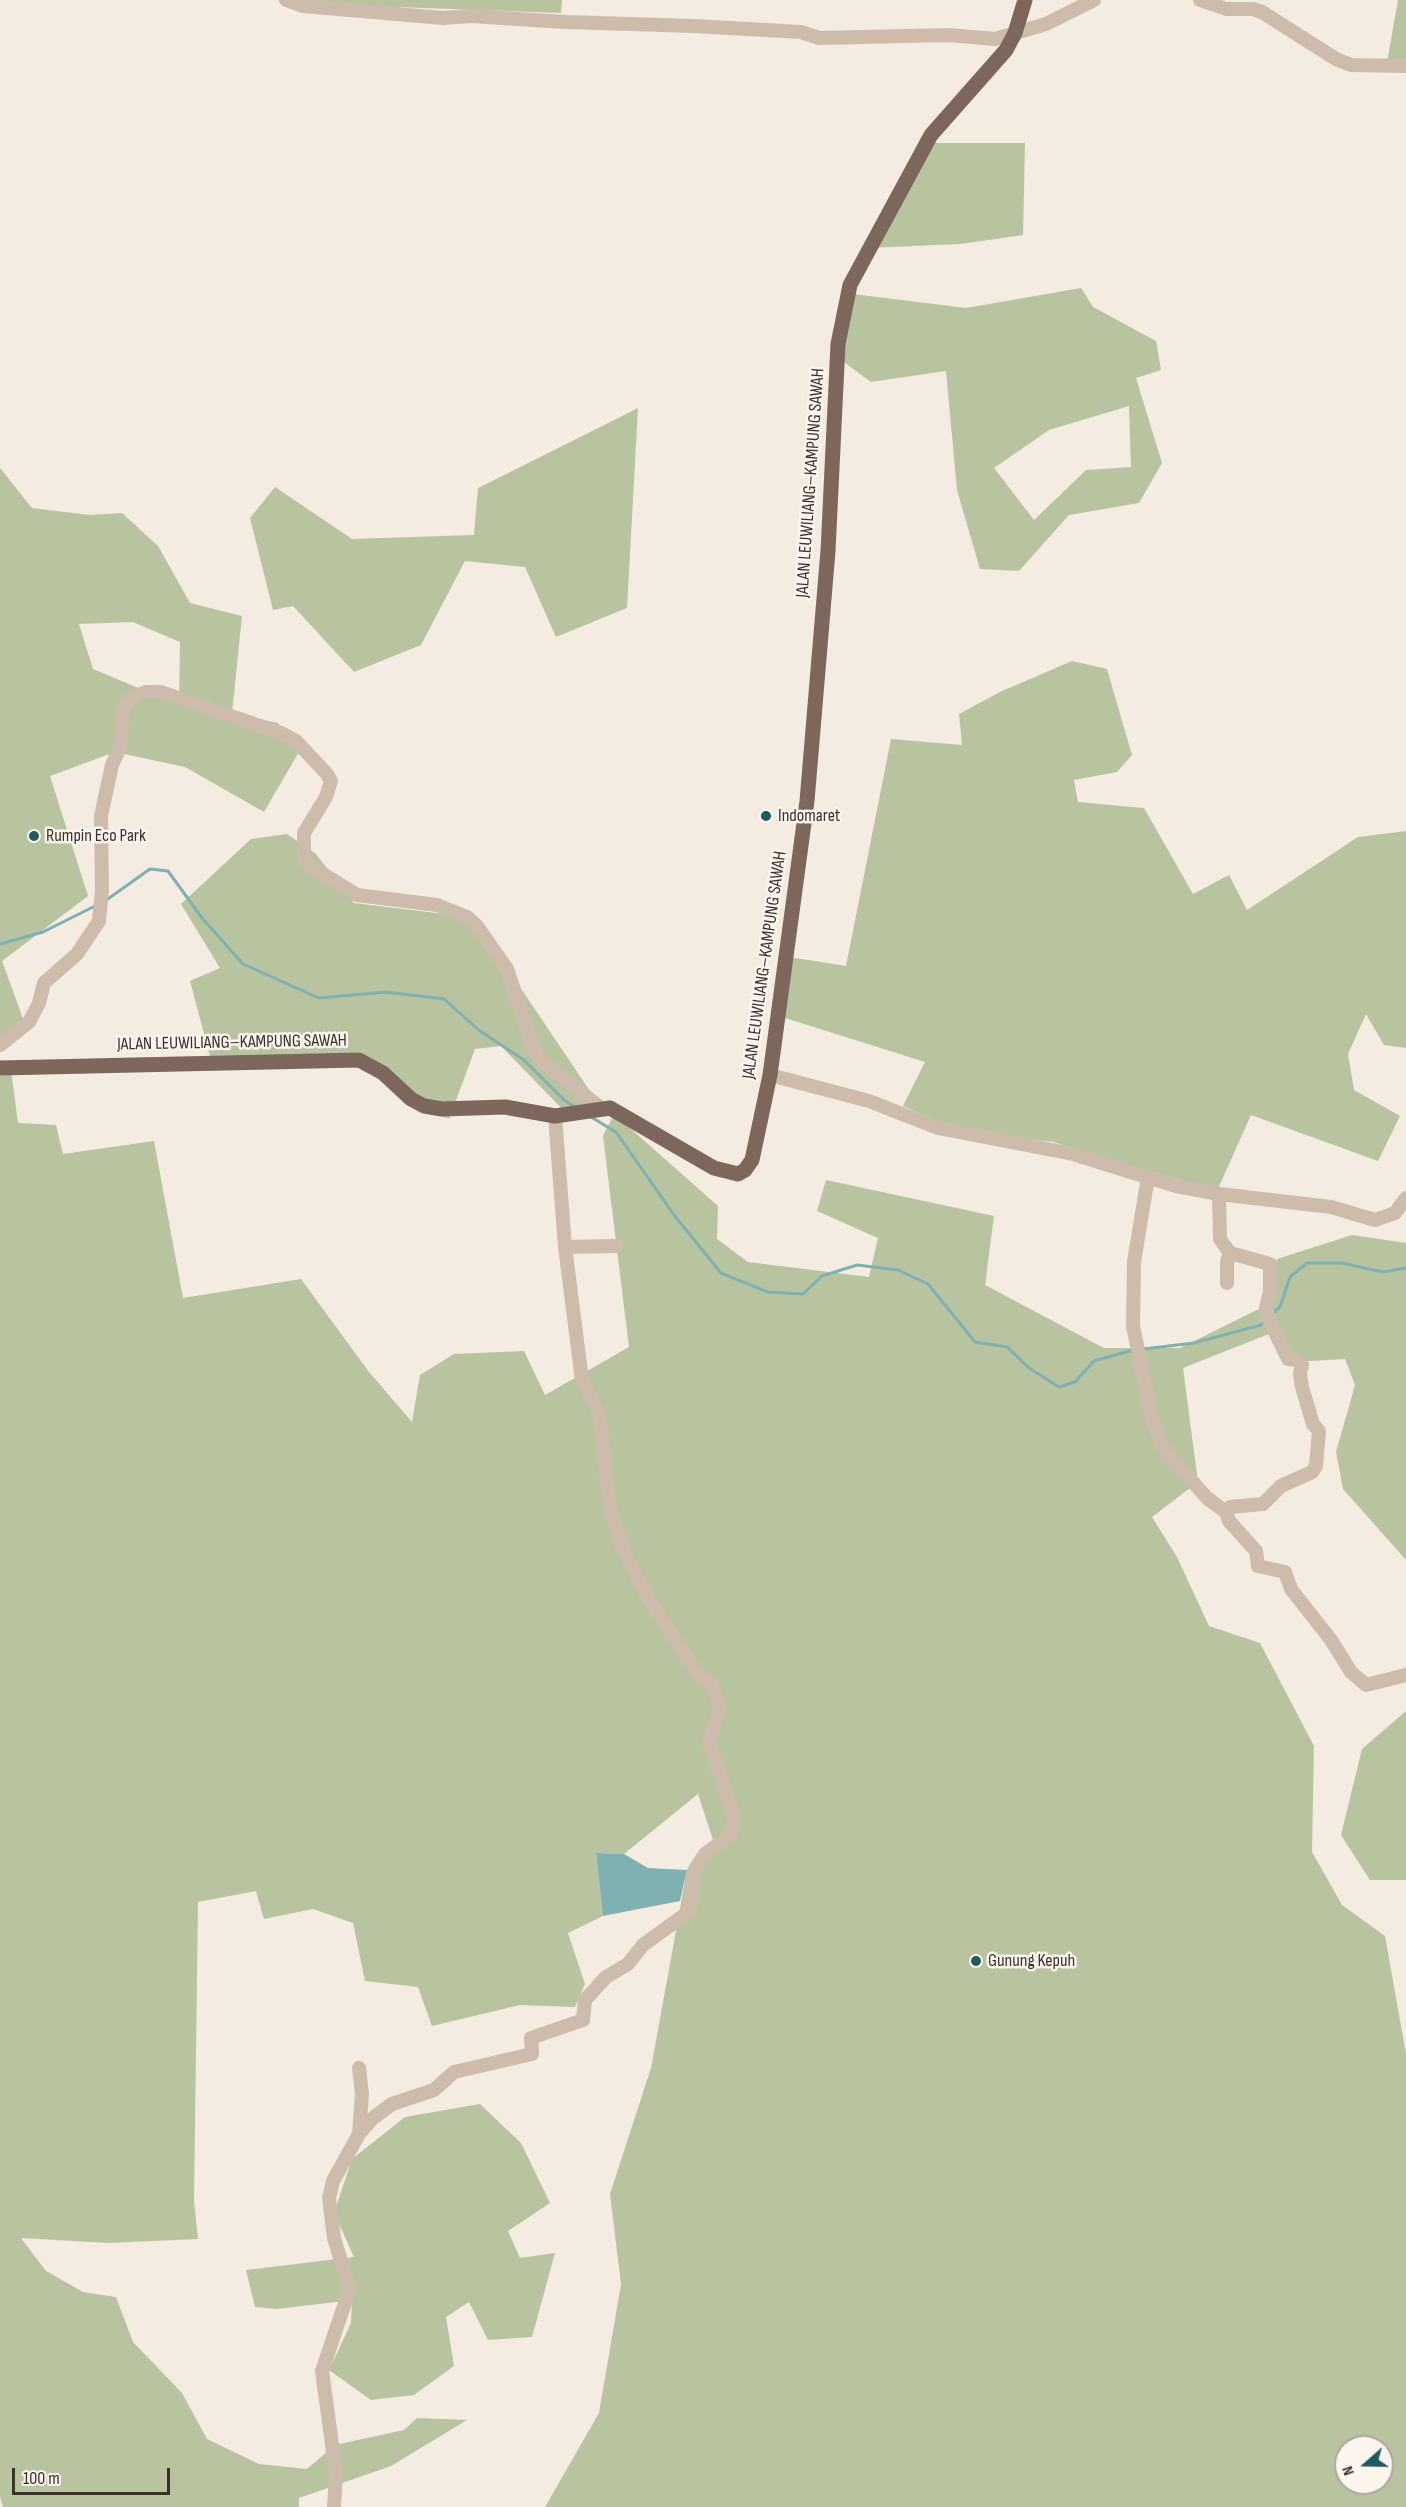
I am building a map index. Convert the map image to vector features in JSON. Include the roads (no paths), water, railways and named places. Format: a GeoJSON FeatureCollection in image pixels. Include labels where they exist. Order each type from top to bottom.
{"type":"FeatureCollection","features":[{"type":"Feature","properties":{"kind":"main road","name":"JALAN LEUWILIANG–KAMPUNG SAWAH"},"geometry":{"type":"LineString","coordinates":[[0,1068],[359,1060],[383,1073],[411,1098],[424,1106],[442,1109],[505,1107],[555,1116],[572,1115],[598,1108],[618,1110],[714,1168],[738,1174],[746,1170],[752,1160],[770,1074],[807,801],[828,551],[838,344],[845,304],[857,269],[931,135],[1006,50],[1015,33],[1025,0]]}},
{"type":"Feature","properties":{"kind":"street"},"geometry":{"type":"LineString","coordinates":[[286,0],[303,6],[443,18],[471,16],[694,26],[801,32],[819,38],[949,35],[995,39],[1046,24],[1094,0]]}},
{"type":"Feature","properties":{"kind":"street"},"geometry":{"type":"LineString","coordinates":[[1200,0],[1226,9],[1254,9],[1262,12],[1336,59],[1351,65],[1406,66]]}},
{"type":"Feature","properties":{"kind":"street"},"geometry":{"type":"LineString","coordinates":[[0,1045],[29,1022],[39,1003],[44,983],[76,954],[99,921],[101,816],[112,765],[121,745],[122,715],[126,704],[133,697],[146,692],[161,692],[281,733],[296,741],[331,781],[326,797],[304,833],[302,848],[304,858],[310,866],[357,895],[437,904],[467,917],[477,926],[507,969],[534,1050],[540,1060],[598,1108]]}},
{"type":"Feature","properties":{"kind":"street"},"geometry":{"type":"LineString","coordinates":[[770,1074],[869,1101],[938,1128],[1073,1154],[1148,1177],[1219,1194],[1331,1207],[1375,1220],[1395,1213],[1406,1198]]}},
{"type":"Feature","properties":{"kind":"street"},"geometry":{"type":"LineString","coordinates":[[334,2507],[336,2474],[322,2371],[347,2297],[348,2284],[334,2238],[329,2198],[333,2181],[359,2134],[373,2118],[392,2104],[434,2090],[454,2072],[532,2054],[531,2038],[583,2020],[585,2000],[606,1977],[628,1964],[643,1946],[690,1911],[694,1871],[705,1854],[732,1834],[734,1817],[709,1743],[720,1707],[712,1684],[698,1673],[649,1600],[622,1548],[610,1507],[599,1413],[582,1380],[565,1247],[555,1116]]}},
{"type":"Feature","properties":{"kind":"street"},"geometry":{"type":"LineString","coordinates":[[1148,1177],[1132,1286],[1133,1326],[1152,1419],[1163,1448],[1207,1498],[1226,1512],[1229,1521],[1256,1551],[1258,1566],[1285,1572],[1291,1589],[1331,1640],[1351,1672],[1366,1685],[1406,1675]]}},
{"type":"Feature","properties":{"kind":"street"},"geometry":{"type":"LineString","coordinates":[[1219,1194],[1220,1239],[1230,1253],[1270,1264],[1270,1291],[1266,1308],[1270,1322],[1288,1359],[1297,1360],[1302,1365],[1300,1374],[1302,1388],[1313,1424],[1319,1431],[1316,1466],[1306,1476],[1281,1486],[1263,1504],[1230,1507],[1226,1512]]}},
{"type":"Feature","properties":{"kind":"street"},"geometry":{"type":"LineString","coordinates":[[565,1247],[617,1246]]}},
{"type":"Feature","properties":{"kind":"street"},"geometry":{"type":"LineString","coordinates":[[1227,1283],[1227,1262],[1230,1253]]}},
{"type":"Feature","properties":{"kind":"street"},"geometry":{"type":"LineString","coordinates":[[359,2068],[362,2094],[359,2134]]}},
{"type":"Feature","properties":{"kind":"water"},"geometry":{"type":"Polygon","coordinates":[[[596,1853],[624,1854],[648,1868],[687,1870],[680,1901],[603,1916],[596,1853]]]}},
{"type":"Feature","properties":{"kind":"waterway"},"geometry":{"type":"LineString","coordinates":[[105,901],[150,869],[168,871],[202,918],[243,964],[319,998],[386,992],[444,999],[480,1031],[524,1060],[564,1100],[575,1107]]}},
{"type":"Feature","properties":{"kind":"waterway"},"geometry":{"type":"LineString","coordinates":[[0,944],[43,932],[97,905]]}},
{"type":"Feature","properties":{"kind":"waterway"},"geometry":{"type":"LineString","coordinates":[[591,1117],[616,1132],[674,1215],[721,1273],[768,1292],[803,1294],[822,1276],[857,1265],[898,1270],[928,1284],[975,1342],[1007,1347],[1029,1368],[1059,1387],[1075,1382],[1094,1361],[1133,1350]]}},
{"type":"Feature","properties":{"kind":"waterway"},"geometry":{"type":"LineString","coordinates":[[1273,1313],[1280,1307],[1290,1277],[1307,1263],[1342,1263],[1383,1272],[1406,1268]]}},
{"type":"Feature","properties":{"kind":"waterway"},"geometry":{"type":"LineString","coordinates":[[1143,1349],[1194,1343],[1261,1325],[1264,1322]]}},
{"type":"Feature","properties":{"kind":"place","name":"Indomaret"},"geometry":{"type":"Point","coordinates":[766,816]}},
{"type":"Feature","properties":{"kind":"place","name":"Rumpin Eco Park"},"geometry":{"type":"Point","coordinates":[34,836]}},
{"type":"Feature","properties":{"kind":"place","name":"Gunung Kepuh"},"geometry":{"type":"Point","coordinates":[976,1961]}}]}
